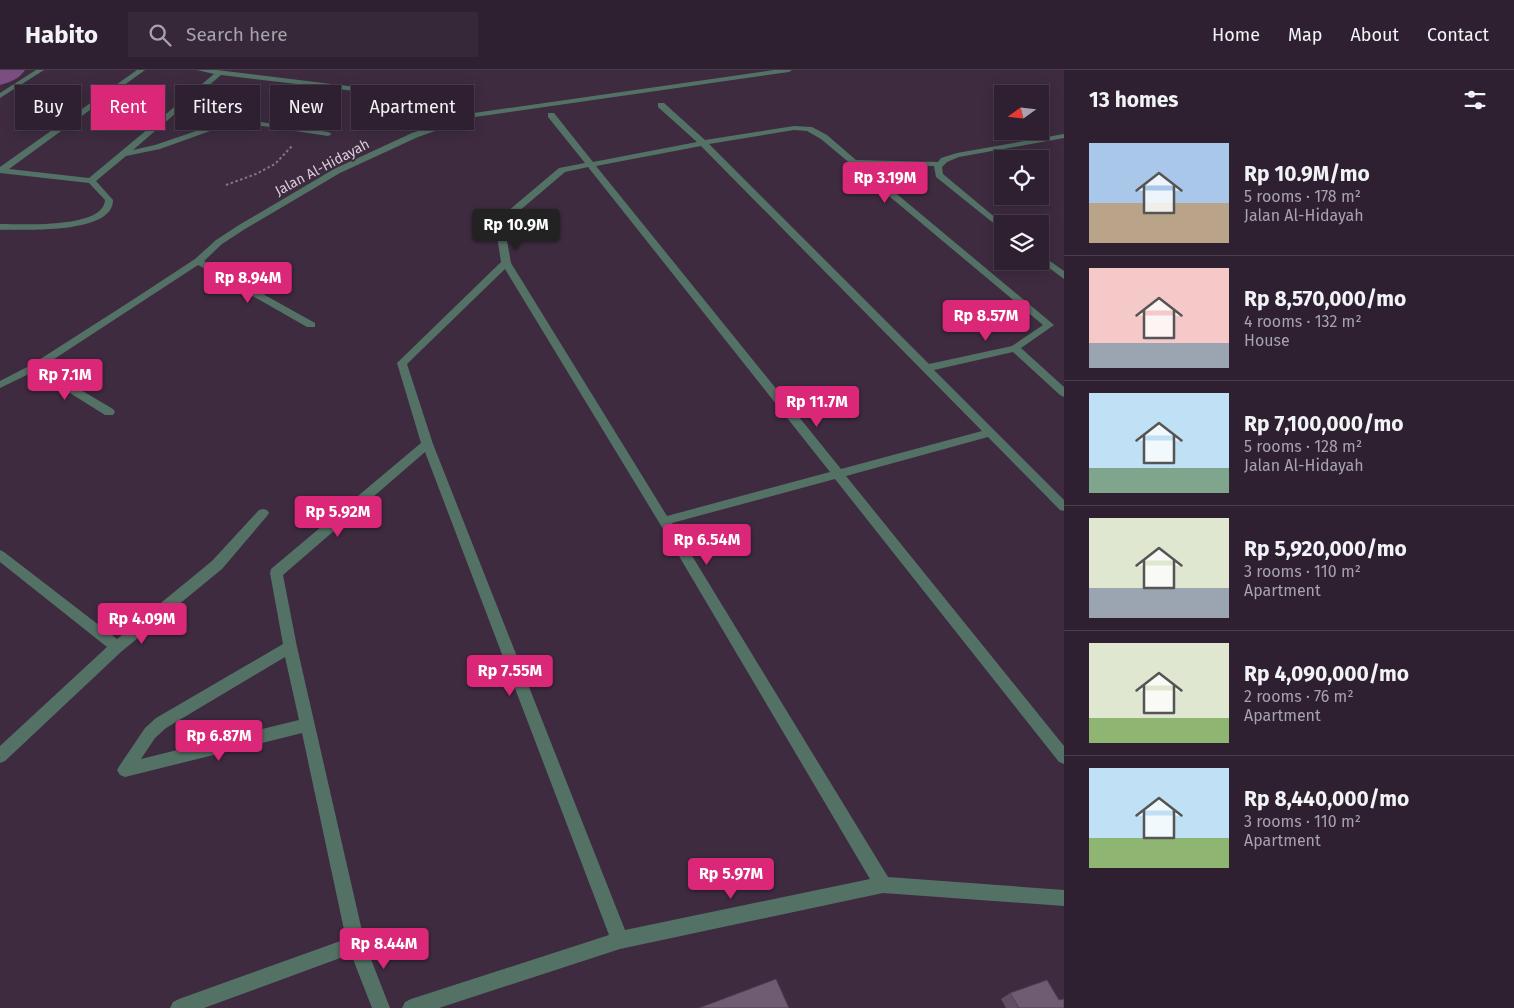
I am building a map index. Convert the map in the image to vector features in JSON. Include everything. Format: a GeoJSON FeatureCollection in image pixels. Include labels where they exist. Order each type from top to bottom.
{"type":"FeatureCollection","features":[{"type":"Feature","properties":{"kind":"street"},"geometry":{"type":"LineString","coordinates":[[0,96],[41,70]]}},
{"type":"Feature","properties":{"kind":"street"},"geometry":{"type":"LineString","coordinates":[[1,170],[142,70]]}},
{"type":"Feature","properties":{"kind":"street"},"geometry":{"type":"LineString","coordinates":[[200,70],[219,74],[351,89]]}},
{"type":"Feature","properties":{"kind":"street","name":"Jalan Al-Hidayah"},"geometry":{"type":"LineString","coordinates":[[0,385],[34,367],[198,261],[219,242],[242,227],[337,171],[415,135],[474,115],[789,70]]}},
{"type":"Feature","properties":{"kind":"street"},"geometry":{"type":"LineString","coordinates":[[91,181],[219,74]]}},
{"type":"Feature","properties":{"kind":"street"},"geometry":{"type":"LineString","coordinates":[[661,105],[703,143],[1063,505]]}},
{"type":"Feature","properties":{"kind":"street"},"geometry":{"type":"LineString","coordinates":[[551,115],[1064,757]]}},
{"type":"Feature","properties":{"kind":"street"},"geometry":{"type":"LineString","coordinates":[[260,124],[328,134]]}},
{"type":"Feature","properties":{"kind":"street"},"geometry":{"type":"LineString","coordinates":[[883,885],[506,263],[499,223],[562,170],[703,143],[794,128],[809,128],[824,137],[1049,325],[1015,348],[926,368]]}},
{"type":"Feature","properties":{"kind":"street"},"geometry":{"type":"LineString","coordinates":[[123,154],[157,147],[206,130]]}},
{"type":"Feature","properties":{"kind":"street"},"geometry":{"type":"LineString","coordinates":[[994,221],[939,175],[938,167],[940,164],[944,160],[957,155],[1064,136]]}},
{"type":"Feature","properties":{"kind":"street"},"geometry":{"type":"LineString","coordinates":[[0,160],[13,162]]}},
{"type":"Feature","properties":{"kind":"street"},"geometry":{"type":"LineString","coordinates":[[854,162],[940,164]]}},
{"type":"Feature","properties":{"kind":"street"},"geometry":{"type":"LineString","coordinates":[[0,227],[73,224],[98,217],[108,209],[109,200],[98,186],[91,181],[1,170]]}},
{"type":"Feature","properties":{"kind":"street"},"geometry":{"type":"LineString","coordinates":[[198,261],[311,325]]}},
{"type":"Feature","properties":{"kind":"street"},"geometry":{"type":"LineString","coordinates":[[506,263],[402,363],[428,444],[620,940]]}},
{"type":"Feature","properties":{"kind":"street"},"geometry":{"type":"LineString","coordinates":[[1049,264],[1064,276]]}},
{"type":"Feature","properties":{"kind":"street"},"geometry":{"type":"LineString","coordinates":[[1015,348],[1063,391]]}},
{"type":"Feature","properties":{"kind":"street"},"geometry":{"type":"LineString","coordinates":[[34,367],[109,412]]}},
{"type":"Feature","properties":{"kind":"street"},"geometry":{"type":"LineString","coordinates":[[664,521],[990,432]]}},
{"type":"Feature","properties":{"kind":"street"},"geometry":{"type":"LineString","coordinates":[[381,1008],[356,944],[290,647],[276,573],[428,444]]}},
{"type":"Feature","properties":{"kind":"street"},"geometry":{"type":"LineString","coordinates":[[0,756],[117,647],[217,565],[263,513]]}},
{"type":"Feature","properties":{"kind":"street"},"geometry":{"type":"LineString","coordinates":[[0,555],[117,647]]}},
{"type":"Feature","properties":{"kind":"street"},"geometry":{"type":"LineString","coordinates":[[290,647],[161,723],[150,733],[125,770],[307,725]]}},
{"type":"Feature","properties":{"kind":"street"},"geometry":{"type":"LineString","coordinates":[[411,1008],[620,940],[883,885],[1064,898]]}},
{"type":"Feature","properties":{"kind":"street"},"geometry":{"type":"LineString","coordinates":[[179,1008],[356,944]]}},
{"type":"Feature","properties":{"kind":"path"},"geometry":{"type":"LineString","coordinates":[[226,185],[256,174],[275,164],[307,131]]}},
{"type":"Feature","properties":{"kind":"building"},"geometry":{"type":"Polygon","coordinates":[[[776,979],[789,1008],[699,1008],[776,979]]]}},
{"type":"Feature","properties":{"kind":"building"},"geometry":{"type":"Polygon","coordinates":[[[1047,980],[1059,1000],[1064,999],[1064,1008],[1019,1008],[1010,993],[1047,980]]]}},
{"type":"Feature","properties":{"kind":"waterway"},"geometry":{"type":"LineString","coordinates":[[0,76],[10,70]]}}]}
